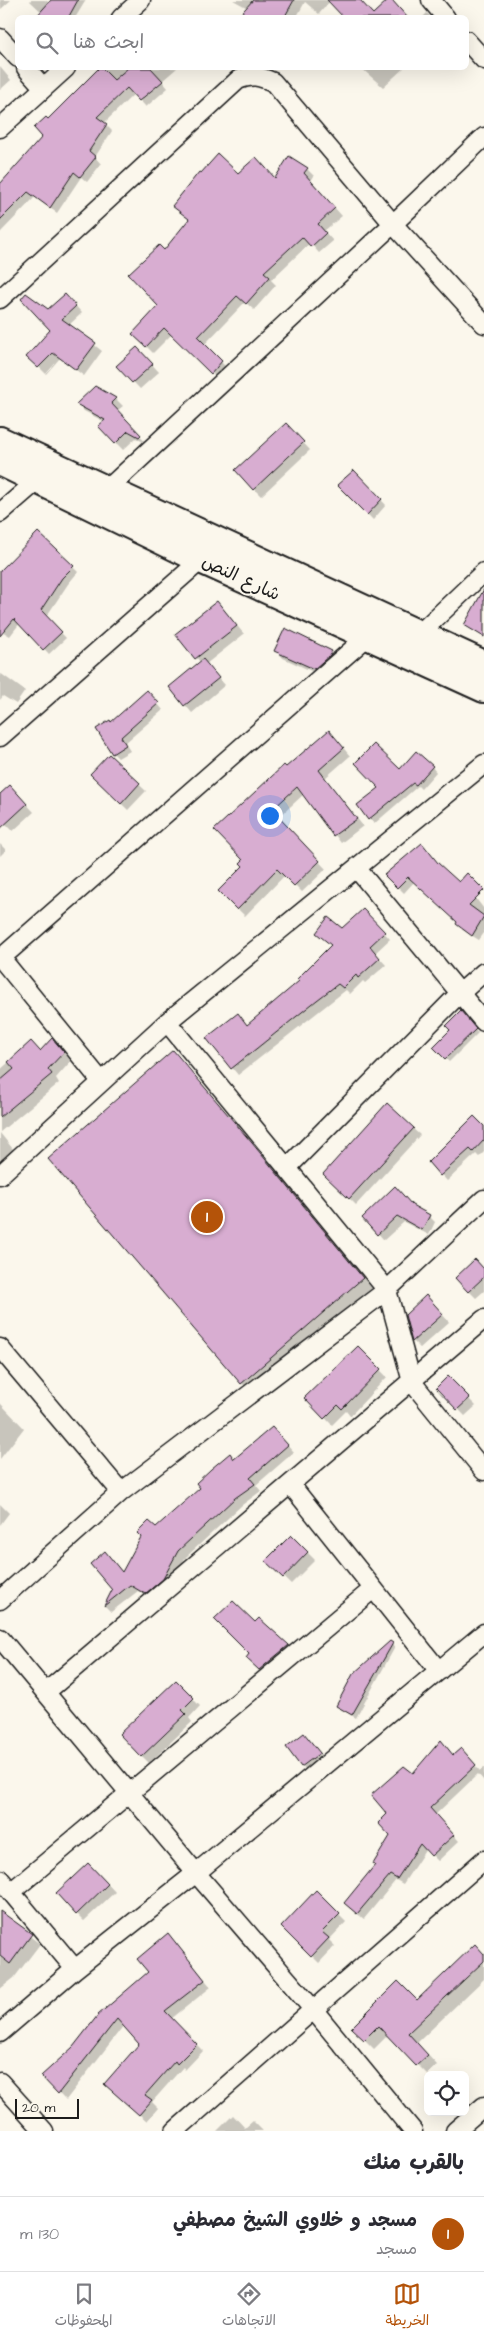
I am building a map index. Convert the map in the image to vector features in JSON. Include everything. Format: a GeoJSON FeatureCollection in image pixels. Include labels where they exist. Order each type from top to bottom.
{"type":"FeatureCollection","features":[{"type":"Feature","properties":{"kind":"main road","name":"شارع النص"},"geometry":{"type":"LineString","coordinates":[[0,440],[201,560],[484,689]]}},
{"type":"Feature","properties":{"kind":"main road","name":"شارع النص"},"geometry":{"type":"LineString","coordinates":[[0,462],[38,480],[99,498],[419,634],[484,664]]}},
{"type":"Feature","properties":{"kind":"street"},"geometry":{"type":"LineString","coordinates":[[124,15],[141,0]]}},
{"type":"Feature","properties":{"kind":"street"},"geometry":{"type":"LineString","coordinates":[[431,0],[444,15]]}},
{"type":"Feature","properties":{"kind":"street"},"geometry":{"type":"LineString","coordinates":[[0,38],[15,55]]}},
{"type":"Feature","properties":{"kind":"street"},"geometry":{"type":"LineString","coordinates":[[469,43],[484,60]]}},
{"type":"Feature","properties":{"kind":"street"},"geometry":{"type":"LineString","coordinates":[[28,70],[44,88]]}},
{"type":"Feature","properties":{"kind":"street"},"geometry":{"type":"LineString","coordinates":[[0,128],[64,70]]}},
{"type":"Feature","properties":{"kind":"street"},"geometry":{"type":"LineString","coordinates":[[0,299],[238,80],[250,74],[273,82],[393,224],[484,324]]}},
{"type":"Feature","properties":{"kind":"street"},"geometry":{"type":"LineString","coordinates":[[99,498],[484,137]]}},
{"type":"Feature","properties":{"kind":"street"},"geometry":{"type":"LineString","coordinates":[[0,513],[38,480]]}},
{"type":"Feature","properties":{"kind":"street"},"geometry":{"type":"LineString","coordinates":[[0,737],[201,560]]}},
{"type":"Feature","properties":{"kind":"street"},"geometry":{"type":"LineString","coordinates":[[419,634],[484,572]]}},
{"type":"Feature","properties":{"kind":"street"},"geometry":{"type":"LineString","coordinates":[[101,1081],[0,958],[368,636]]}},
{"type":"Feature","properties":{"kind":"street"},"geometry":{"type":"LineString","coordinates":[[0,1175],[167,1022],[484,764]]}},
{"type":"Feature","properties":{"kind":"street"},"geometry":{"type":"LineString","coordinates":[[357,869],[484,1022]]}},
{"type":"Feature","properties":{"kind":"street"},"geometry":{"type":"LineString","coordinates":[[288,1167],[459,994],[484,972]]}},
{"type":"Feature","properties":{"kind":"street"},"geometry":{"type":"LineString","coordinates":[[167,1022],[288,1167],[386,1290],[412,1382],[484,1471]]}},
{"type":"Feature","properties":{"kind":"street"},"geometry":{"type":"LineString","coordinates":[[0,1600],[121,1492],[386,1290],[484,1200]]}},
{"type":"Feature","properties":{"kind":"street"},"geometry":{"type":"LineString","coordinates":[[46,1692],[484,1319]]}},
{"type":"Feature","properties":{"kind":"street"},"geometry":{"type":"LineString","coordinates":[[0,1348],[121,1492]]}},
{"type":"Feature","properties":{"kind":"street"},"geometry":{"type":"LineString","coordinates":[[291,1485],[439,1671]]}},
{"type":"Feature","properties":{"kind":"street"},"geometry":{"type":"LineString","coordinates":[[75,1969],[6,1886],[131,1794],[374,1589]]}},
{"type":"Feature","properties":{"kind":"street"},"geometry":{"type":"LineString","coordinates":[[0,2033],[75,1969],[196,1873],[484,1633]]}},
{"type":"Feature","properties":{"kind":"street"},"geometry":{"type":"LineString","coordinates":[[0,1638],[196,1873],[312,2008],[412,2131]]}},
{"type":"Feature","properties":{"kind":"street"},"geometry":{"type":"LineString","coordinates":[[175,2131],[312,2008],[484,1860]]}},
{"type":"Feature","properties":{"kind":"street"},"geometry":{"type":"LineString","coordinates":[[0,2082],[44,2131]]}},
{"type":"Feature","properties":{"kind":"street"},"geometry":{"type":"LineString","coordinates":[[454,2131],[484,2106]]}},
{"type":"Feature","properties":{"kind":"building"},"geometry":{"type":"Polygon","coordinates":[[[51,0],[78,0],[70,15],[38,15],[51,0]]]}},
{"type":"Feature","properties":{"kind":"building"},"geometry":{"type":"Polygon","coordinates":[[[253,0],[294,0],[286,15],[240,15],[253,0]]]}},
{"type":"Feature","properties":{"kind":"building"},"geometry":{"type":"Polygon","coordinates":[[[327,0],[360,0],[373,14],[388,0],[392,0],[405,15],[341,15],[327,0]]]}},
{"type":"Feature","properties":{"kind":"building"},"geometry":{"type":"Polygon","coordinates":[[[97,70],[104,70],[114,80],[126,70],[153,70],[163,81],[139,101],[127,88],[97,117],[107,124],[89,151],[96,157],[80,177],[74,172],[50,208],[28,192],[0,220],[0,184],[42,137],[34,128],[46,117],[48,119],[97,70]]]}},
{"type":"Feature","properties":{"kind":"building"},"geometry":{"type":"Polygon","coordinates":[[[218,154],[238,173],[256,157],[275,178],[289,156],[308,168],[304,173],[335,208],[318,224],[326,233],[311,247],[302,237],[264,272],[270,277],[246,304],[237,296],[198,337],[222,361],[211,374],[164,328],[146,347],[132,334],[158,306],[128,274],[159,245],[164,250],[189,219],[172,206],[199,172],[201,173],[218,154]]]}},
{"type":"Feature","properties":{"kind":"building"},"geometry":{"type":"Polygon","coordinates":[[[26,293],[48,309],[65,294],[76,306],[62,319],[96,343],[76,370],[53,353],[38,368],[26,357],[50,330],[21,299],[26,293]]]}},
{"type":"Feature","properties":{"kind":"building"},"geometry":{"type":"Polygon","coordinates":[[[137,347],[153,364],[132,383],[116,366],[137,347]]]}},
{"type":"Feature","properties":{"kind":"building"},"geometry":{"type":"Polygon","coordinates":[[[95,386],[116,398],[111,403],[141,435],[139,437],[128,431],[115,444],[98,426],[105,420],[76,404],[95,386]]]}},
{"type":"Feature","properties":{"kind":"building"},"geometry":{"type":"Polygon","coordinates":[[[286,423],[304,442],[253,490],[235,470],[286,423]]]}},
{"type":"Feature","properties":{"kind":"building"},"geometry":{"type":"Polygon","coordinates":[[[354,470],[382,499],[367,515],[337,485],[354,470]]]}},
{"type":"Feature","properties":{"kind":"building"},"geometry":{"type":"Polygon","coordinates":[[[38,532],[74,566],[62,578],[41,610],[62,632],[43,650],[14,619],[0,636],[0,571],[38,532]]]}},
{"type":"Feature","properties":{"kind":"building"},"geometry":{"type":"Polygon","coordinates":[[[484,589],[484,637],[464,625],[484,589]]]}},
{"type":"Feature","properties":{"kind":"building"},"geometry":{"type":"Polygon","coordinates":[[[217,601],[237,626],[195,659],[175,634],[217,601]]]}},
{"type":"Feature","properties":{"kind":"building"},"geometry":{"type":"Polygon","coordinates":[[[285,628],[332,651],[330,655],[314,669],[274,651],[285,628]]]}},
{"type":"Feature","properties":{"kind":"building"},"geometry":{"type":"Polygon","coordinates":[[[203,659],[219,678],[184,706],[169,687],[203,659]]]}},
{"type":"Feature","properties":{"kind":"building"},"geometry":{"type":"Polygon","coordinates":[[[147,690],[159,703],[121,737],[126,745],[112,754],[96,729],[110,720],[111,722],[147,690]]]}},
{"type":"Feature","properties":{"kind":"building"},"geometry":{"type":"Polygon","coordinates":[[[329,730],[344,748],[319,770],[357,819],[333,836],[297,787],[272,810],[320,861],[294,886],[277,869],[237,910],[218,891],[243,866],[240,863],[243,860],[214,830],[284,765],[286,767],[329,730]]]}},
{"type":"Feature","properties":{"kind":"building"},"geometry":{"type":"Polygon","coordinates":[[[374,744],[400,769],[416,751],[433,766],[416,785],[413,783],[368,820],[357,805],[379,788],[355,763],[374,744]]]}},
{"type":"Feature","properties":{"kind":"building"},"geometry":{"type":"Polygon","coordinates":[[[109,754],[140,783],[121,804],[90,774],[109,754]]]}},
{"type":"Feature","properties":{"kind":"building"},"geometry":{"type":"Polygon","coordinates":[[[10,785],[27,804],[0,829],[0,794],[10,785]]]}},
{"type":"Feature","properties":{"kind":"building"},"geometry":{"type":"Polygon","coordinates":[[[422,843],[438,863],[459,882],[467,873],[484,890],[469,905],[484,916],[472,936],[456,924],[457,922],[408,877],[397,888],[384,875],[422,843]]]}},
{"type":"Feature","properties":{"kind":"building"},"geometry":{"type":"Polygon","coordinates":[[[363,909],[385,932],[370,946],[380,958],[358,978],[356,975],[343,988],[338,984],[231,1069],[206,1038],[238,1013],[247,1025],[299,981],[297,979],[331,945],[316,933],[328,917],[342,928],[363,909]]]}},
{"type":"Feature","properties":{"kind":"building"},"geometry":{"type":"Polygon","coordinates":[[[461,1011],[476,1029],[445,1059],[433,1047],[450,1030],[446,1026],[461,1011]]]}},
{"type":"Feature","properties":{"kind":"building"},"geometry":{"type":"Polygon","coordinates":[[[52,1038],[64,1052],[48,1069],[52,1074],[0,1117],[0,1081],[14,1069],[8,1062],[31,1041],[40,1051],[52,1038]]]}},
{"type":"Feature","properties":{"kind":"building"},"geometry":{"type":"Polygon","coordinates":[[[173,1050],[363,1278],[241,1384],[48,1159],[173,1050]]]}},
{"type":"Feature","properties":{"kind":"building"},"geometry":{"type":"Polygon","coordinates":[[[387,1103],[414,1128],[349,1199],[323,1174],[387,1103]]]}},
{"type":"Feature","properties":{"kind":"building"},"geometry":{"type":"Polygon","coordinates":[[[474,1116],[484,1126],[484,1140],[473,1152],[470,1149],[440,1176],[428,1162],[474,1116]]]}},
{"type":"Feature","properties":{"kind":"building"},"geometry":{"type":"Polygon","coordinates":[[[395,1186],[412,1205],[430,1215],[422,1230],[397,1216],[377,1235],[362,1218],[395,1186]]]}},
{"type":"Feature","properties":{"kind":"building"},"geometry":{"type":"Polygon","coordinates":[[[475,1259],[484,1269],[484,1277],[468,1292],[455,1278],[475,1259]]]}},
{"type":"Feature","properties":{"kind":"building"},"geometry":{"type":"Polygon","coordinates":[[[426,1295],[443,1314],[412,1342],[405,1315],[426,1295]]]}},
{"type":"Feature","properties":{"kind":"building"},"geometry":{"type":"Polygon","coordinates":[[[358,1346],[381,1369],[342,1409],[338,1405],[324,1419],[304,1398],[358,1346]]]}},
{"type":"Feature","properties":{"kind":"building"},"geometry":{"type":"Polygon","coordinates":[[[448,1376],[470,1398],[457,1410],[436,1388],[448,1376]]]}},
{"type":"Feature","properties":{"kind":"building"},"geometry":{"type":"Polygon","coordinates":[[[272,1427],[288,1445],[250,1478],[255,1484],[235,1498],[178,1551],[163,1579],[145,1594],[130,1585],[104,1606],[112,1590],[90,1564],[105,1551],[122,1572],[141,1537],[137,1533],[149,1521],[156,1527],[200,1488],[196,1483],[211,1469],[230,1453],[234,1459],[272,1427]]]}},
{"type":"Feature","properties":{"kind":"building"},"geometry":{"type":"Polygon","coordinates":[[[291,1535],[308,1552],[283,1578],[265,1561],[291,1535]]]}},
{"type":"Feature","properties":{"kind":"building"},"geometry":{"type":"Polygon","coordinates":[[[233,1601],[255,1622],[259,1618],[289,1645],[259,1670],[246,1658],[249,1654],[214,1619],[233,1601]]]}},
{"type":"Feature","properties":{"kind":"building"},"geometry":{"type":"Polygon","coordinates":[[[390,1641],[393,1643],[352,1715],[336,1706],[353,1674],[390,1641]]]}},
{"type":"Feature","properties":{"kind":"building"},"geometry":{"type":"Polygon","coordinates":[[[176,1680],[194,1698],[182,1710],[186,1714],[141,1757],[119,1734],[176,1680]]]}},
{"type":"Feature","properties":{"kind":"building"},"geometry":{"type":"Polygon","coordinates":[[[304,1733],[320,1753],[301,1767],[286,1747],[304,1733]]]}},
{"type":"Feature","properties":{"kind":"building"},"geometry":{"type":"Polygon","coordinates":[[[441,1740],[453,1755],[461,1748],[476,1765],[430,1808],[454,1835],[431,1856],[420,1844],[397,1879],[390,1875],[357,1914],[344,1903],[375,1865],[373,1864],[390,1836],[378,1823],[387,1814],[371,1795],[404,1766],[413,1773],[441,1740]]]}},
{"type":"Feature","properties":{"kind":"building"},"geometry":{"type":"Polygon","coordinates":[[[88,1863],[108,1884],[76,1915],[56,1893],[88,1863]]]}},
{"type":"Feature","properties":{"kind":"building"},"geometry":{"type":"Polygon","coordinates":[[[316,1890],[340,1914],[322,1932],[329,1938],[311,1957],[281,1927],[316,1890]]]}},
{"type":"Feature","properties":{"kind":"building"},"geometry":{"type":"Polygon","coordinates":[[[0,1911],[32,1934],[10,1964],[0,1956],[0,1911]]]}},
{"type":"Feature","properties":{"kind":"building"},"geometry":{"type":"Polygon","coordinates":[[[168,1933],[205,1980],[165,2011],[197,2044],[177,2064],[175,2061],[145,2095],[152,2100],[139,2115],[104,2084],[139,2044],[117,2019],[58,2094],[41,2076],[73,2047],[98,2015],[148,1972],[137,1959],[168,1933]]]}},
{"type":"Feature","properties":{"kind":"building"},"geometry":{"type":"Polygon","coordinates":[[[475,1944],[484,1954],[484,1961],[408,2033],[428,2055],[416,2066],[378,2026],[364,2040],[351,2028],[398,1981],[417,2000],[475,1944]]]}},
{"type":"Feature","properties":{"kind":"place","name":"مسجد و خلاوي الشيخ مصطفي"},"geometry":{"type":"Point","coordinates":[207,1217]}}]}
